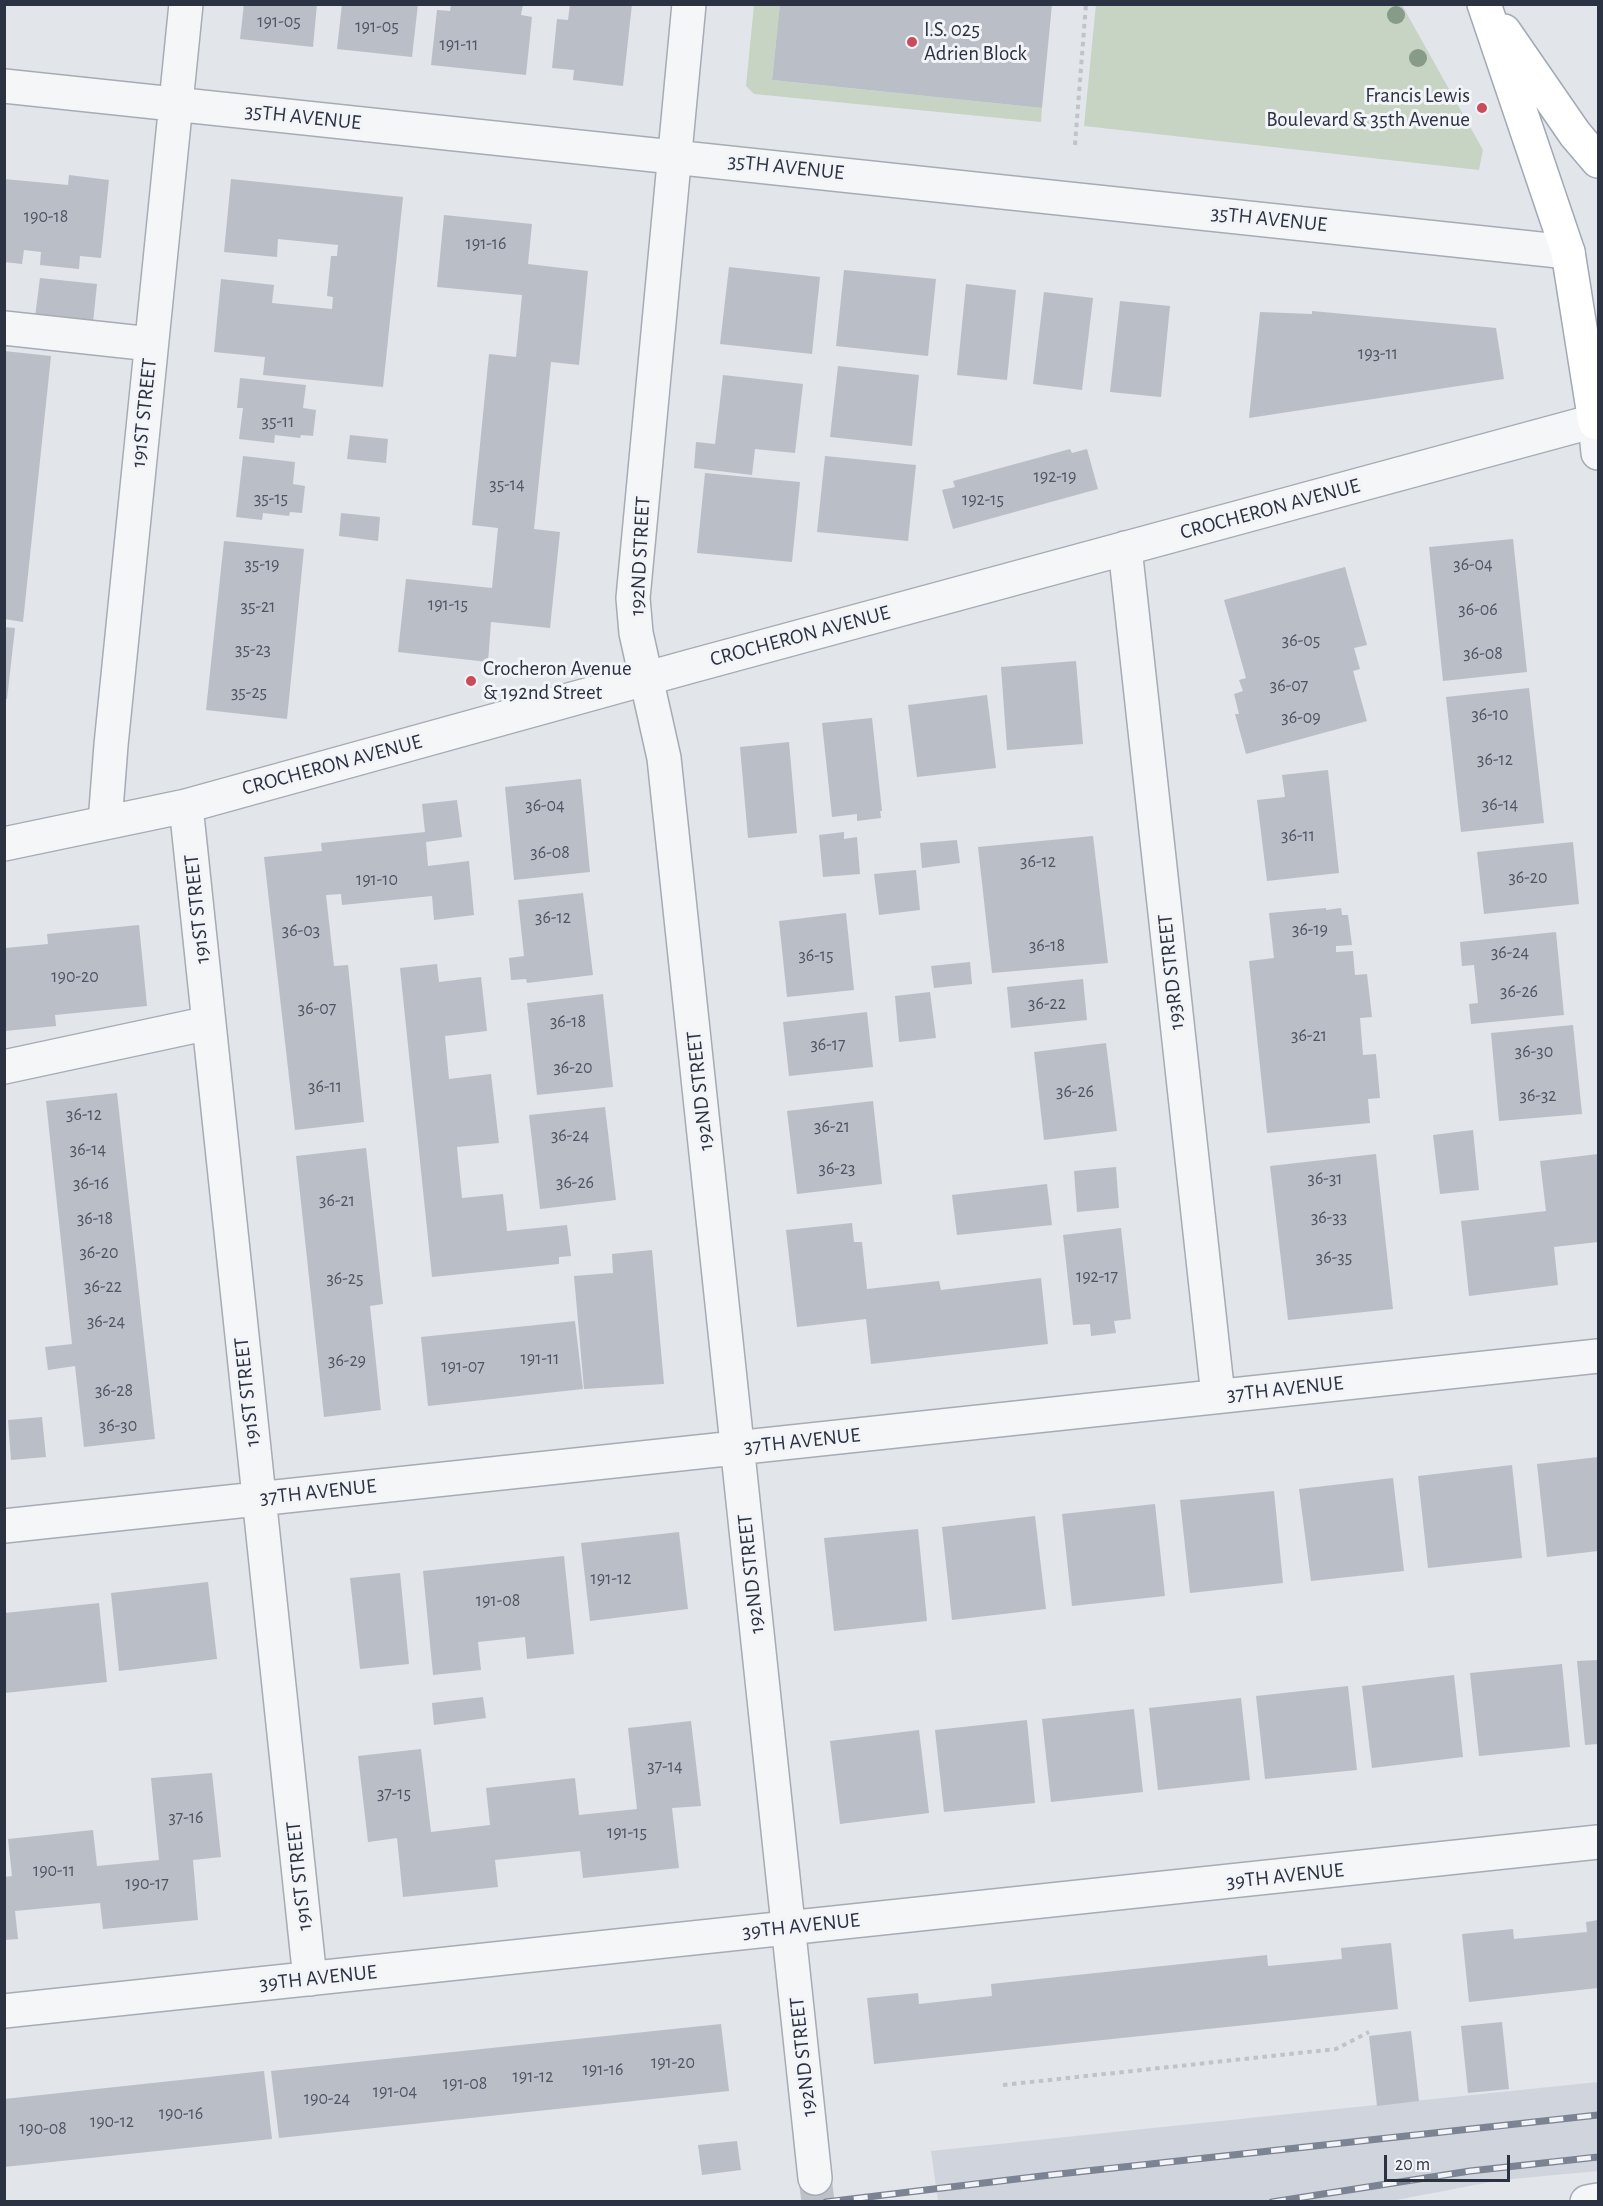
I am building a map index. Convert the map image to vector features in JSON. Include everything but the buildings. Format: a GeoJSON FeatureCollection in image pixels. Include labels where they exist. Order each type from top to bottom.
{"type":"FeatureCollection","features":[{"type":"Feature","properties":{"kind":"main road"},"geometry":{"type":"LineString","coordinates":[[1485,4],[1575,134],[1599,161]]}},
{"type":"Feature","properties":{"kind":"main road"},"geometry":{"type":"LineString","coordinates":[[1485,4],[1568,252],[1598,429]]}},
{"type":"Feature","properties":{"kind":"street","name":"191ST STREET"},"geometry":{"type":"LineString","coordinates":[[105,823],[186,4]]}},
{"type":"Feature","properties":{"kind":"street","name":"192ND STREET"},"geometry":{"type":"LineString","coordinates":[[689,4],[633,598],[636,633],[664,758],[815,2178]]}},
{"type":"Feature","properties":{"kind":"street","name":"35TH AVENUE"},"geometry":{"type":"LineString","coordinates":[[4,86],[674,155],[1568,252]]}},
{"type":"Feature","properties":{"kind":"street"},"geometry":{"type":"LineString","coordinates":[[4,328],[152,345]]}},
{"type":"Feature","properties":{"kind":"street","name":"CROCHERON AVENUE"},"geometry":{"type":"LineString","coordinates":[[4,844],[186,806],[1125,548],[1598,429]]}},
{"type":"Feature","properties":{"kind":"street","name":"193RD STREET"},"geometry":{"type":"LineString","coordinates":[[1125,548],[1218,1396]]}},
{"type":"Feature","properties":{"kind":"street","name":"191ST STREET"},"geometry":{"type":"LineString","coordinates":[[186,806],[310,1979]]}},
{"type":"Feature","properties":{"kind":"street"},"geometry":{"type":"LineString","coordinates":[[4,1067],[209,1023]]}},
{"type":"Feature","properties":{"kind":"street","name":"37TH AVENUE"},"geometry":{"type":"LineString","coordinates":[[4,1526],[1599,1356]]}},
{"type":"Feature","properties":{"kind":"street","name":"39TH AVENUE"},"geometry":{"type":"LineString","coordinates":[[4,2011],[1599,1842]]}},
{"type":"Feature","properties":{"kind":"street"},"geometry":{"type":"LineString","coordinates":[[1587,2202],[1599,2200]]}},
{"type":"Feature","properties":{"kind":"path"},"geometry":{"type":"LineString","coordinates":[[1075,145],[1086,4]]}},
{"type":"Feature","properties":{"kind":"path"},"geometry":{"type":"LineString","coordinates":[[1003,2085],[1336,2049],[1369,2032]]}},
{"type":"Feature","properties":{"kind":"shaded area"},"geometry":{"type":"Polygon","coordinates":[[[1598,2082],[1598,2171],[1501,2180],[1391,2201],[938,2201],[931,2151],[1598,2082]]]}},
{"type":"Feature","properties":{"kind":"green space"},"geometry":{"type":"Polygon","coordinates":[[[1096,4],[1402,5],[1483,150],[1479,170],[1084,126],[1096,4]]]}},
{"type":"Feature","properties":{"kind":"green space"},"geometry":{"type":"Polygon","coordinates":[[[754,5],[780,5],[772,80],[1042,108],[1041,122],[754,94],[746,86],[754,5]]]}},
{"type":"Feature","properties":{"kind":"tunnel"},"geometry":{"type":"LineString","coordinates":[[815,2178],[818,2202]]}},
{"type":"Feature","properties":{"kind":"railway"},"geometry":{"type":"LineString","coordinates":[[826,2202],[1598,2115]]}},
{"type":"Feature","properties":{"kind":"railway"},"geometry":{"type":"LineString","coordinates":[[1272,2202],[1470,2171],[1598,2157]]}},
{"type":"Feature","properties":{"kind":"place","name":"I.S. 025 Adrien Block"},"geometry":{"type":"Point","coordinates":[912,42]}},
{"type":"Feature","properties":{"kind":"place","name":"Francis Lewis Boulevard & 35th Avenue"},"geometry":{"type":"Point","coordinates":[1482,108]}},
{"type":"Feature","properties":{"kind":"place","name":"Crocheron Avenue & 192nd Street"},"geometry":{"type":"Point","coordinates":[471,681]}}]}
